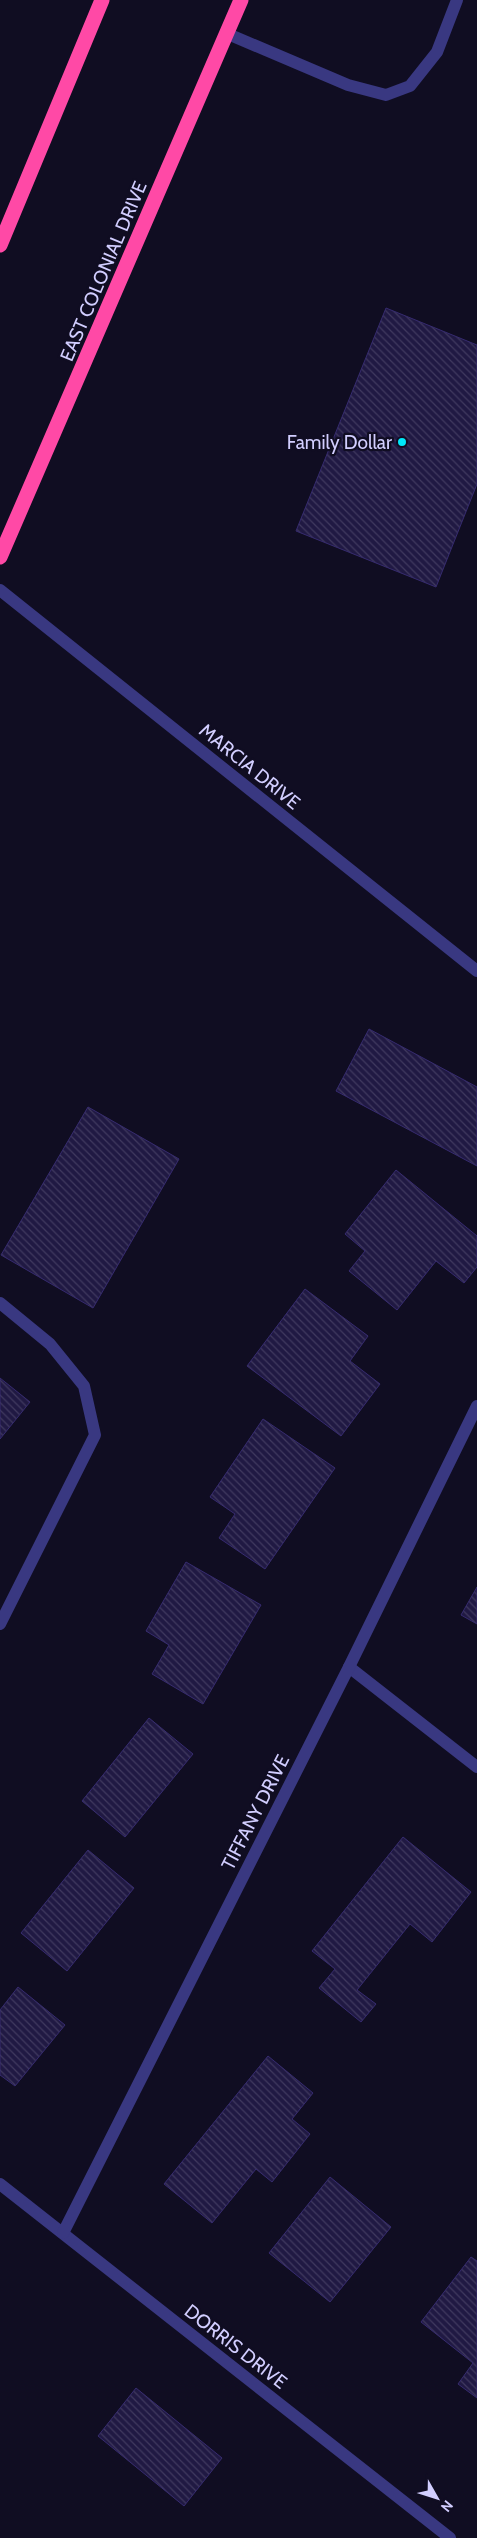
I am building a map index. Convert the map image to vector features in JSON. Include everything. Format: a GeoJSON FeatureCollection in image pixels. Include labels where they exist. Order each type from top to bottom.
{"type":"FeatureCollection","features":[{"type":"Feature","properties":{"kind":"highway"},"geometry":{"type":"LineString","coordinates":[[0,245],[102,0]]}},
{"type":"Feature","properties":{"kind":"highway","name":"EAST COLONIAL DRIVE"},"geometry":{"type":"LineString","coordinates":[[0,557],[228,34],[241,0]]}},
{"type":"Feature","properties":{"kind":"street"},"geometry":{"type":"LineString","coordinates":[[228,34],[348,85],[386,95],[410,86],[437,52],[457,0]]}},
{"type":"Feature","properties":{"kind":"street","name":"MARCIA DRIVE"},"geometry":{"type":"LineString","coordinates":[[0,590],[477,971]]}},
{"type":"Feature","properties":{"kind":"street"},"geometry":{"type":"LineString","coordinates":[[0,1303],[50,1344],[84,1386],[95,1435],[0,1624]]}},
{"type":"Feature","properties":{"kind":"street","name":"TIFFANY DRIVE"},"geometry":{"type":"LineString","coordinates":[[63,2233],[349,1667],[477,1406]]}},
{"type":"Feature","properties":{"kind":"street"},"geometry":{"type":"LineString","coordinates":[[349,1667],[477,1767]]}},
{"type":"Feature","properties":{"kind":"street","name":"DORRIS DRIVE"},"geometry":{"type":"LineString","coordinates":[[0,2184],[450,2538]]}},
{"type":"Feature","properties":{"kind":"building"},"geometry":{"type":"Polygon","coordinates":[[[386,308],[477,345],[477,484],[436,587],[296,531],[386,308]]]}},
{"type":"Feature","properties":{"kind":"building"},"geometry":{"type":"Polygon","coordinates":[[[369,1029],[477,1087],[477,1166],[336,1091],[369,1029]]]}},
{"type":"Feature","properties":{"kind":"building"},"geometry":{"type":"Polygon","coordinates":[[[88,1107],[179,1159],[93,1308],[1,1255],[88,1107]]]}},
{"type":"Feature","properties":{"kind":"building"},"geometry":{"type":"Polygon","coordinates":[[[396,1170],[477,1236],[477,1267],[464,1283],[436,1261],[397,1310],[349,1271],[365,1251],[345,1234],[396,1170]]]}},
{"type":"Feature","properties":{"kind":"building"},"geometry":{"type":"Polygon","coordinates":[[[305,1289],[368,1336],[350,1361],[380,1384],[341,1436],[247,1366],[305,1289]]]}},
{"type":"Feature","properties":{"kind":"building"},"geometry":{"type":"Polygon","coordinates":[[[0,1378],[30,1402],[0,1439],[0,1378]]]}},
{"type":"Feature","properties":{"kind":"building"},"geometry":{"type":"Polygon","coordinates":[[[263,1419],[335,1468],[265,1569],[219,1538],[235,1514],[210,1497],[263,1419]]]}},
{"type":"Feature","properties":{"kind":"building"},"geometry":{"type":"Polygon","coordinates":[[[186,1562],[261,1605],[203,1704],[152,1674],[169,1645],[146,1631],[186,1562]]]}},
{"type":"Feature","properties":{"kind":"building"},"geometry":{"type":"Polygon","coordinates":[[[477,1587],[477,1624],[461,1615],[477,1587]]]}},
{"type":"Feature","properties":{"kind":"building"},"geometry":{"type":"Polygon","coordinates":[[[149,1718],[193,1754],[125,1837],[82,1801],[149,1718]]]}},
{"type":"Feature","properties":{"kind":"building"},"geometry":{"type":"Polygon","coordinates":[[[403,1837],[471,1892],[432,1942],[410,1924],[357,1990],[376,2004],[361,2022],[319,1988],[335,1969],[312,1951],[403,1837]]]}},
{"type":"Feature","properties":{"kind":"building"},"geometry":{"type":"Polygon","coordinates":[[[88,1850],[134,1888],[67,1971],[21,1933],[88,1850]]]}},
{"type":"Feature","properties":{"kind":"building"},"geometry":{"type":"Polygon","coordinates":[[[18,1987],[65,2025],[15,2086],[0,2075],[0,2010],[18,1987]]]}},
{"type":"Feature","properties":{"kind":"building"},"geometry":{"type":"Polygon","coordinates":[[[268,2056],[313,2093],[292,2119],[310,2134],[272,2182],[256,2169],[212,2223],[164,2184],[268,2056]]]}},
{"type":"Feature","properties":{"kind":"building"},"geometry":{"type":"Polygon","coordinates":[[[330,2177],[391,2227],[330,2302],[269,2253],[330,2177]]]}},
{"type":"Feature","properties":{"kind":"building"},"geometry":{"type":"Polygon","coordinates":[[[471,2257],[477,2261],[477,2398],[458,2384],[473,2363],[421,2322],[471,2257]]]}},
{"type":"Feature","properties":{"kind":"building"},"geometry":{"type":"Polygon","coordinates":[[[136,2388],[222,2458],[184,2506],[98,2436],[136,2388]]]}},
{"type":"Feature","properties":{"kind":"place","name":"Family Dollar"},"geometry":{"type":"Point","coordinates":[402,442]}}]}
